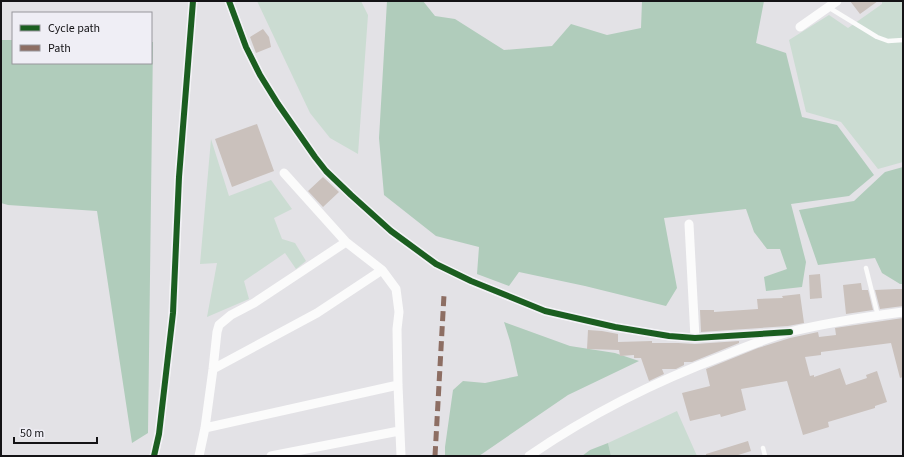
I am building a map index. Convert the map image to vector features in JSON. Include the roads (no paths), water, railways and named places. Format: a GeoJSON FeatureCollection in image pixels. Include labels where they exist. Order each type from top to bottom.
{"type":"FeatureCollection","features":[{"type":"Feature","properties":{"kind":"street"},"geometry":{"type":"LineString","coordinates":[[154,456],[159,434],[173,313],[179,177],[192,1]]}},
{"type":"Feature","properties":{"kind":"street"},"geometry":{"type":"LineString","coordinates":[[229,1],[246,46],[260,75],[278,104],[326,171],[391,231],[436,264],[471,281],[545,311],[615,327],[669,336],[695,338],[790,332]]}},
{"type":"Feature","properties":{"kind":"street"},"geometry":{"type":"LineString","coordinates":[[800,27],[837,1]]}},
{"type":"Feature","properties":{"kind":"street"},"geometry":{"type":"LineString","coordinates":[[284,173],[346,242],[382,270],[396,289],[399,312],[397,329],[399,431],[401,456]]}},
{"type":"Feature","properties":{"kind":"street"},"geometry":{"type":"LineString","coordinates":[[689,224],[695,338]]}},
{"type":"Feature","properties":{"kind":"street"},"geometry":{"type":"LineString","coordinates":[[199,456],[205,428],[219,325],[346,242]]}},
{"type":"Feature","properties":{"kind":"street"},"geometry":{"type":"LineString","coordinates":[[213,369],[317,313],[382,270]]}},
{"type":"Feature","properties":{"kind":"street"},"geometry":{"type":"LineString","coordinates":[[529,456],[608,408],[642,390],[682,372],[769,338],[790,332],[903,312]]}},
{"type":"Feature","properties":{"kind":"street"},"geometry":{"type":"LineString","coordinates":[[205,428],[398,385]]}},
{"type":"Feature","properties":{"kind":"street"},"geometry":{"type":"LineString","coordinates":[[271,456],[399,431]]}},
{"type":"Feature","properties":{"kind":"lane"},"geometry":{"type":"LineString","coordinates":[[828,7],[877,38],[888,41],[903,40]]}},
{"type":"Feature","properties":{"kind":"lane"},"geometry":{"type":"LineString","coordinates":[[866,268],[878,316]]}},
{"type":"Feature","properties":{"kind":"lane"},"geometry":{"type":"LineString","coordinates":[[763,448],[765,456]]}}]}
